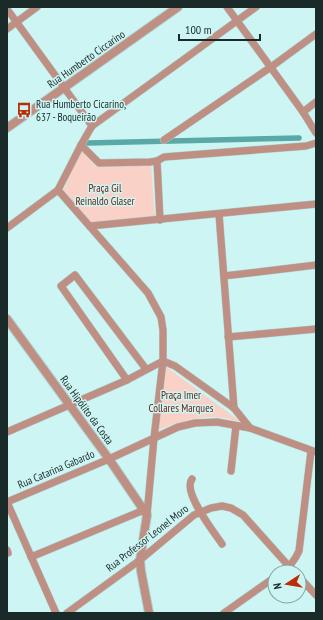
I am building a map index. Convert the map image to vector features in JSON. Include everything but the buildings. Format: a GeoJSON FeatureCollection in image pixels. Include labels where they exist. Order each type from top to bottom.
{"type":"FeatureCollection","features":[{"type":"Feature","properties":{"kind":"street"},"geometry":{"type":"LineString","coordinates":[[7,28],[37,7]]}},
{"type":"Feature","properties":{"kind":"street","name":"Rua Humberto Ciccarino"},"geometry":{"type":"LineString","coordinates":[[7,128],[178,7]]}},
{"type":"Feature","properties":{"kind":"street"},"geometry":{"type":"LineString","coordinates":[[227,7],[303,112],[316,134]]}},
{"type":"Feature","properties":{"kind":"street"},"geometry":{"type":"LineString","coordinates":[[7,228],[58,190],[92,126],[256,7]]}},
{"type":"Feature","properties":{"kind":"street"},"geometry":{"type":"LineString","coordinates":[[7,9],[92,126]]}},
{"type":"Feature","properties":{"kind":"street"},"geometry":{"type":"LineString","coordinates":[[164,140],[271,67],[316,34]]}},
{"type":"Feature","properties":{"kind":"street"},"geometry":{"type":"LineString","coordinates":[[303,112],[316,102]]}},
{"type":"Feature","properties":{"kind":"street"},"geometry":{"type":"LineString","coordinates":[[81,145],[99,163],[156,161],[164,157],[306,146],[316,143]]}},
{"type":"Feature","properties":{"kind":"street"},"geometry":{"type":"LineString","coordinates":[[156,161],[160,220]]}},
{"type":"Feature","properties":{"kind":"street"},"geometry":{"type":"LineString","coordinates":[[58,190],[148,293],[161,317],[163,330],[163,361],[140,560],[149,613]]}},
{"type":"Feature","properties":{"kind":"street"},"geometry":{"type":"LineString","coordinates":[[90,226],[316,204]]}},
{"type":"Feature","properties":{"kind":"street"},"geometry":{"type":"LineString","coordinates":[[219,214],[234,408]]}},
{"type":"Feature","properties":{"kind":"street"},"geometry":{"type":"LineString","coordinates":[[224,276],[316,265]]}},
{"type":"Feature","properties":{"kind":"street"},"geometry":{"type":"LineString","coordinates":[[127,380],[61,286],[75,275],[146,369]]}},
{"type":"Feature","properties":{"kind":"street","name":"Rua Hipólito da Costa"},"geometry":{"type":"LineString","coordinates":[[7,319],[146,513]]}},
{"type":"Feature","properties":{"kind":"street"},"geometry":{"type":"LineString","coordinates":[[228,337],[316,329]]}},
{"type":"Feature","properties":{"kind":"street"},"geometry":{"type":"LineString","coordinates":[[7,432],[127,380],[163,361],[175,366],[234,408],[250,428]]}},
{"type":"Feature","properties":{"kind":"street","name":"Rua Catarina Gabardo"},"geometry":{"type":"LineString","coordinates":[[7,502],[178,427],[195,424],[217,422],[250,428],[313,451]]}},
{"type":"Feature","properties":{"kind":"street"},"geometry":{"type":"LineString","coordinates":[[231,471],[236,426]]}},
{"type":"Feature","properties":{"kind":"street"},"geometry":{"type":"LineString","coordinates":[[294,564],[299,551],[313,451]]}},
{"type":"Feature","properties":{"kind":"street"},"geometry":{"type":"LineString","coordinates":[[192,479],[190,482],[190,489],[200,511],[222,544]]}},
{"type":"Feature","properties":{"kind":"street"},"geometry":{"type":"LineString","coordinates":[[7,502],[56,613]]}},
{"type":"Feature","properties":{"kind":"street","name":"Rua Professor Leonel Moro"},"geometry":{"type":"LineString","coordinates":[[67,613],[140,560],[200,511],[211,508],[222,506],[231,508],[243,515],[287,564]]}},
{"type":"Feature","properties":{"kind":"street"},"geometry":{"type":"LineString","coordinates":[[31,557],[146,513]]}},
{"type":"Feature","properties":{"kind":"street"},"geometry":{"type":"LineString","coordinates":[[224,613],[267,583]]}},
{"type":"Feature","properties":{"kind":"street"},"geometry":{"type":"LineString","coordinates":[[307,585],[316,595]]}},
{"type":"Feature","properties":{"kind":"green space","name":"Praça Gil Reinaldo Glaser"},"geometry":{"type":"Polygon","coordinates":[[[81,150],[97,167],[151,164],[155,218],[91,223],[63,191],[81,150]]]}},
{"type":"Feature","properties":{"kind":"green space","name":"Praça Imer Collares Marques"},"geometry":{"type":"Polygon","coordinates":[[[165,366],[241,422],[206,417],[185,421],[158,430],[165,366]]]}},
{"type":"Feature","properties":{"kind":"waterway"},"geometry":{"type":"LineString","coordinates":[[88,143],[299,138]]}},
{"type":"Feature","properties":{"kind":"place","name":"Rua Humberto Cicarino, 637 - Boqueirão"},"geometry":{"type":"Point","coordinates":[24,110]}}]}
